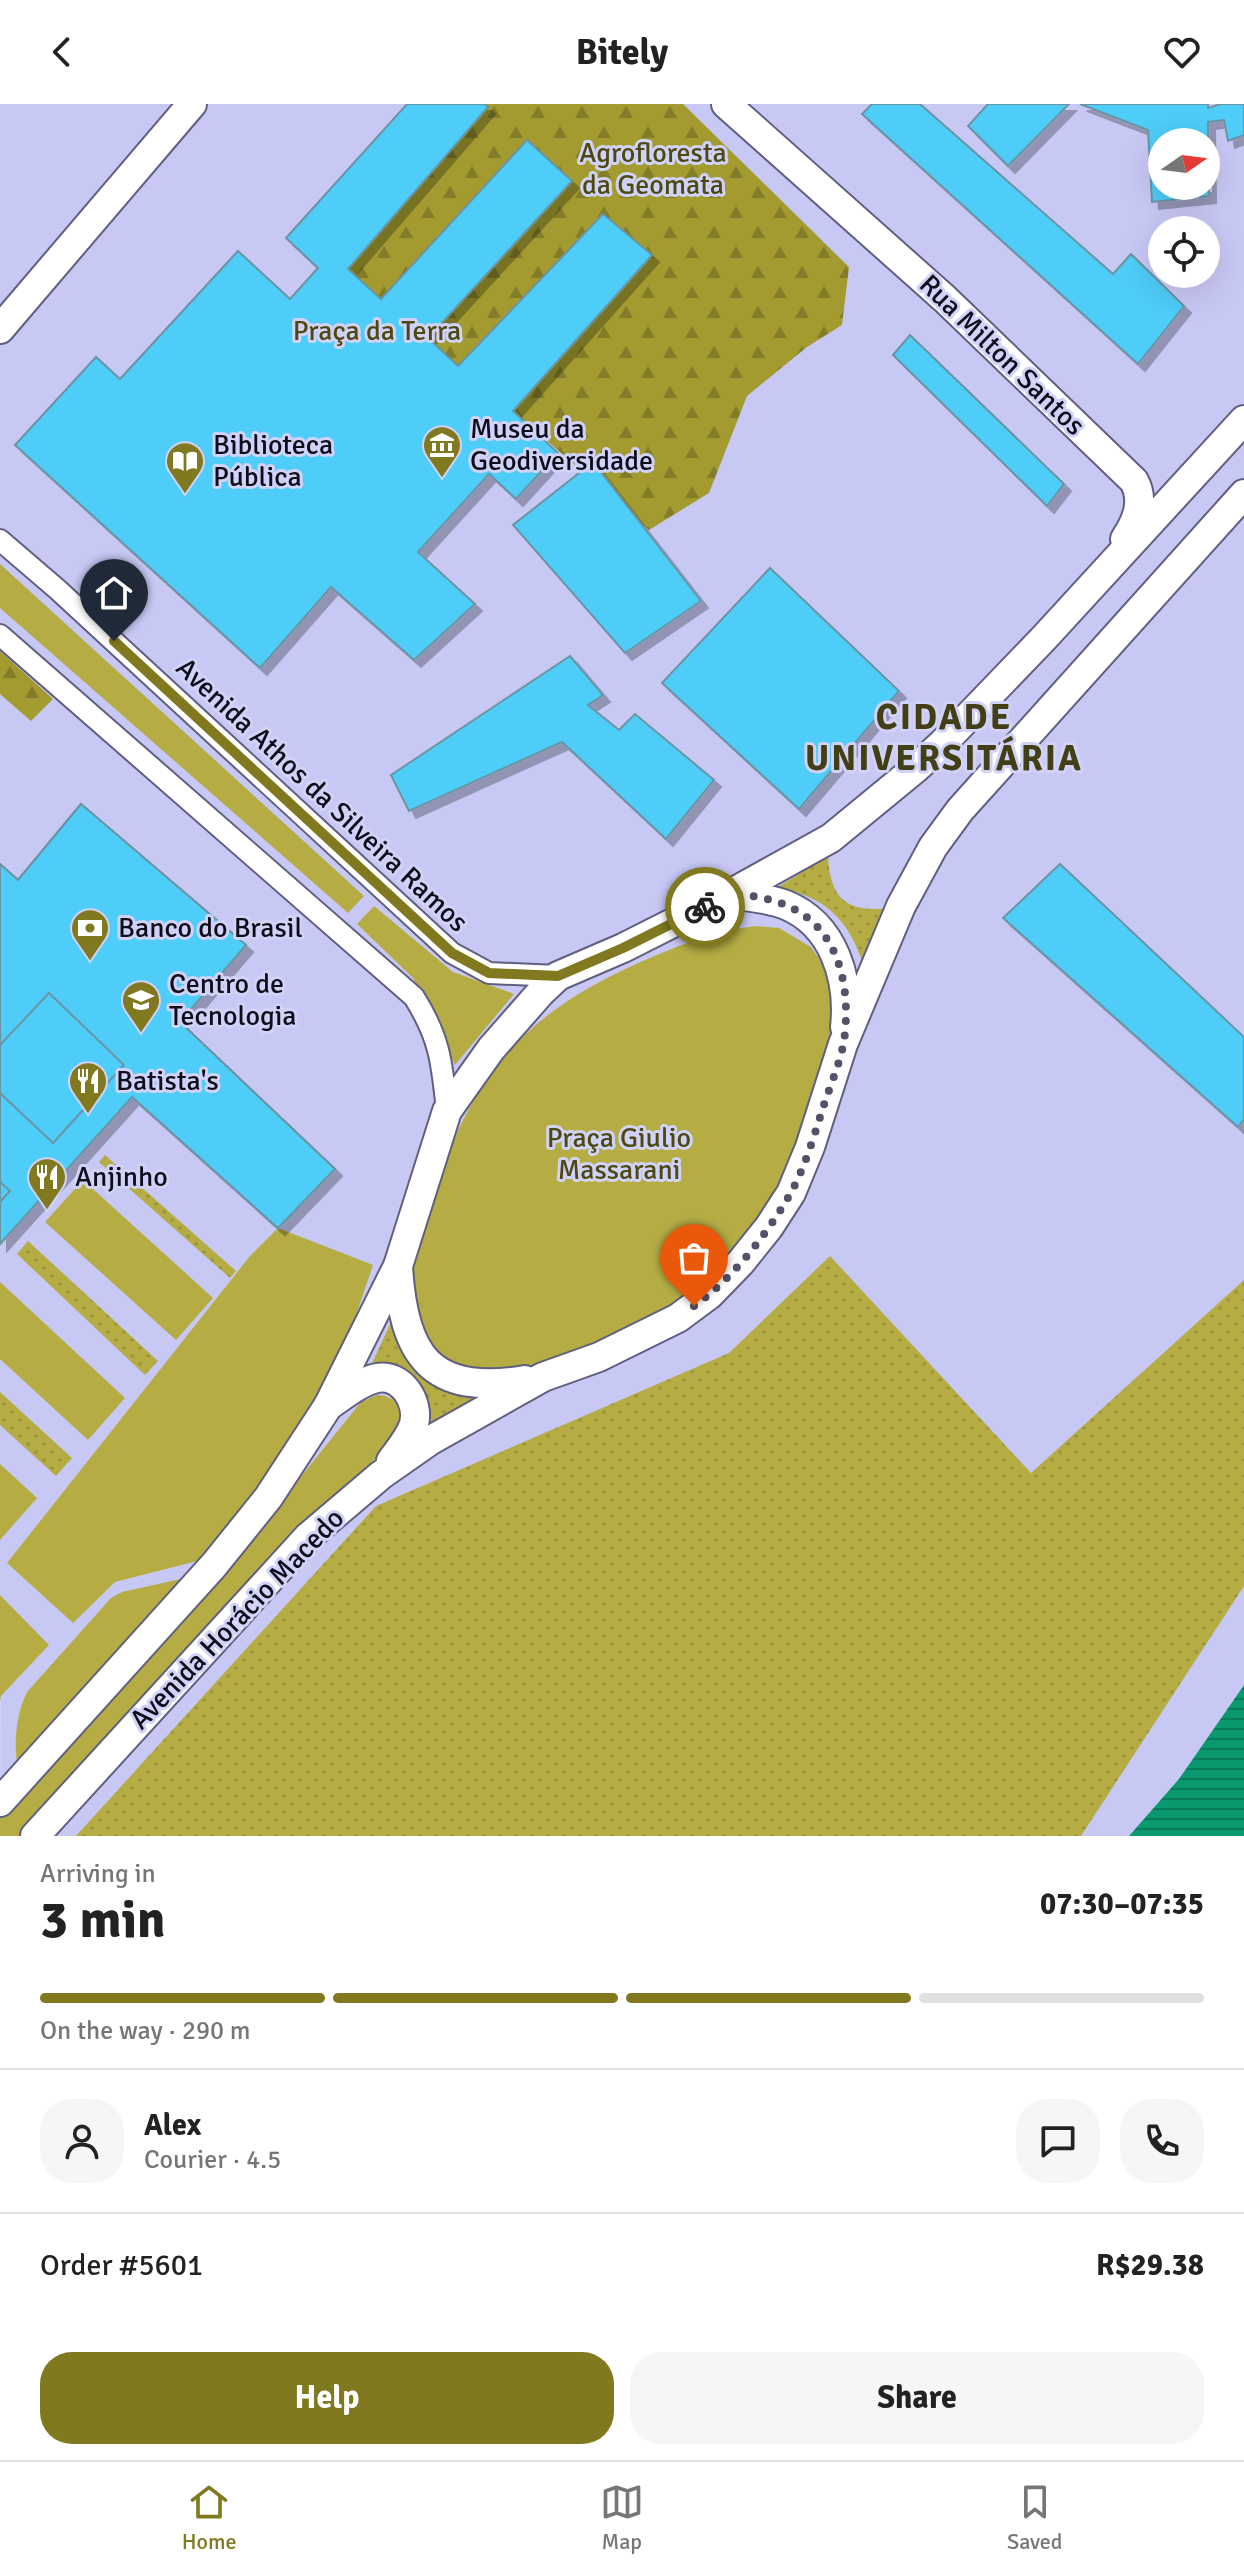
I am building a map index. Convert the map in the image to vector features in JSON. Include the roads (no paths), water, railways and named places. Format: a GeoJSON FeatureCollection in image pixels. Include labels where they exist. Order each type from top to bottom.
{"type":"FeatureCollection","features":[{"type":"Feature","properties":{"kind":"street"},"geometry":{"type":"LineString","coordinates":[[0,329],[192,104]]}},
{"type":"Feature","properties":{"kind":"street","name":"Rua Milton Santos"},"geometry":{"type":"LineString","coordinates":[[726,104],[945,299],[1134,481],[1139,492],[1139,514],[1135,523],[1125,539],[1072,596],[1044,638]]}},
{"type":"Feature","properties":{"kind":"street"},"geometry":{"type":"LineString","coordinates":[[1244,420],[1044,638],[934,752],[831,838],[730,894],[623,948],[558,976],[491,1049],[447,1111],[398,1266],[400,1302],[406,1327],[419,1353],[438,1371],[461,1382],[494,1385],[543,1377],[599,1357],[678,1318],[709,1295],[741,1262],[791,1193],[810,1147],[843,1044],[901,906],[933,847],[960,810],[1244,494]]}},
{"type":"Feature","properties":{"kind":"street","name":"Avenida Athos da Silveira Ramos"},"geometry":{"type":"LineString","coordinates":[[0,540],[452,953],[489,973],[558,976]]}},
{"type":"Feature","properties":{"kind":"street"},"geometry":{"type":"LineString","coordinates":[[0,635],[414,997],[429,1021],[442,1056],[447,1111]]}},
{"type":"Feature","properties":{"kind":"street"},"geometry":{"type":"LineString","coordinates":[[730,894],[786,905],[804,914],[825,936],[837,958],[845,987],[847,1008],[843,1044]]}},
{"type":"Feature","properties":{"kind":"street","name":"Avenida Horácio Macedo"},"geometry":{"type":"LineString","coordinates":[[0,1802],[214,1565],[268,1498],[328,1406],[398,1266]]}},
{"type":"Feature","properties":{"kind":"street"},"geometry":{"type":"LineString","coordinates":[[328,1406],[379,1377],[392,1379],[403,1386],[412,1398],[414,1424],[381,1475]]}},
{"type":"Feature","properties":{"kind":"street","name":"Avenida Horácio Macedo"},"geometry":{"type":"LineString","coordinates":[[35,1836],[308,1537],[381,1475],[431,1440],[543,1377]]}},
{"type":"Feature","properties":{"kind":"place","name":"Museu da Geodiversidade"},"geometry":{"type":"Point","coordinates":[442,479]}},
{"type":"Feature","properties":{"kind":"place","name":"Biblioteca Pública"},"geometry":{"type":"Point","coordinates":[185,495]}},
{"type":"Feature","properties":{"kind":"place","name":"Banco do Brasil"},"geometry":{"type":"Point","coordinates":[90,962]}},
{"type":"Feature","properties":{"kind":"place","name":"Centro de Tecnologia"},"geometry":{"type":"Point","coordinates":[141,1034]}},
{"type":"Feature","properties":{"kind":"place","name":"Batista's"},"geometry":{"type":"Point","coordinates":[88,1115]}},
{"type":"Feature","properties":{"kind":"place","name":"Anjinho"},"geometry":{"type":"Point","coordinates":[47,1211]}},
{"type":"Feature","properties":{"kind":"district","name":"CIDADE UNIVERSITÁRIA"},"geometry":{"type":"Point","coordinates":[944,738]}},
{"type":"Feature","properties":{"kind":"park label","name":"Agrofloresta da Geomata"},"geometry":{"type":"Point","coordinates":[653,169]}},
{"type":"Feature","properties":{"kind":"park label","name":"Praça da Terra"},"geometry":{"type":"Point","coordinates":[377,331]}},
{"type":"Feature","properties":{"kind":"park label","name":"Praça Giulio Massarani"},"geometry":{"type":"Point","coordinates":[619,1154]}}]}
